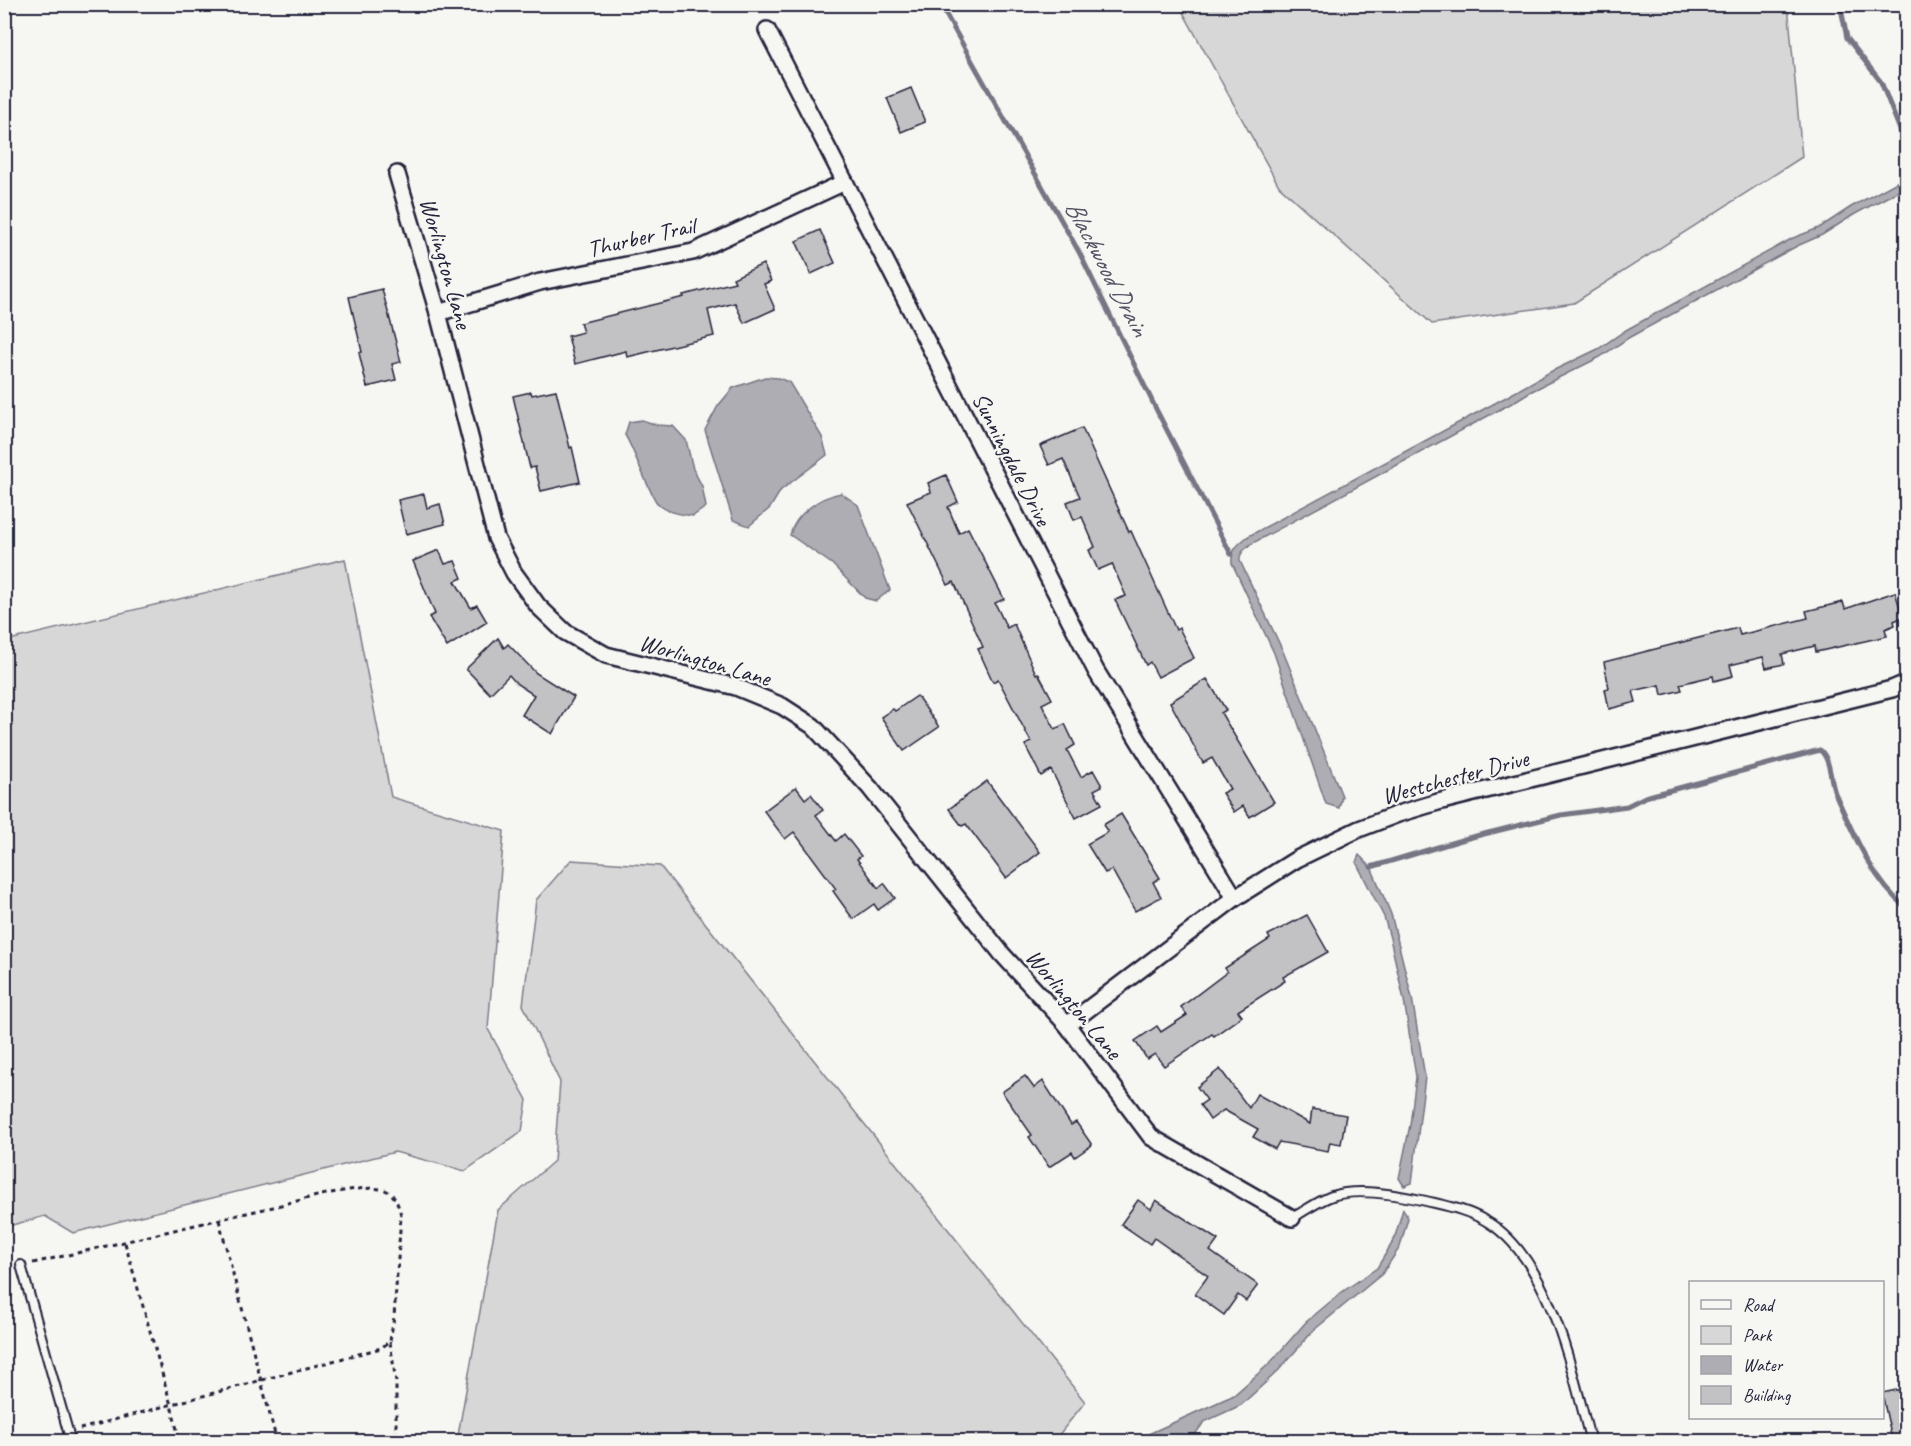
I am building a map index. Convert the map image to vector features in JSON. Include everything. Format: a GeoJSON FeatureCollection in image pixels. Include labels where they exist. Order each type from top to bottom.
{"type":"FeatureCollection","features":[{"type":"Feature","properties":{"kind":"street","name":"Sunningdale Drive"},"geometry":{"type":"LineString","coordinates":[[767,30],[1096,671],[1235,898]]}},
{"type":"Feature","properties":{"kind":"street","name":"Worlington Lane"},"geometry":{"type":"LineString","coordinates":[[397,174],[438,313],[496,538],[514,573],[538,606],[565,632],[606,655],[736,687],[782,706],[813,726],[870,788],[1002,954],[1066,1025],[1151,1137],[1292,1218]]}},
{"type":"Feature","properties":{"kind":"street","name":"Thurber Trail"},"geometry":{"type":"LineString","coordinates":[[438,313],[540,282],[693,252],[845,182]]}},
{"type":"Feature","properties":{"kind":"street","name":"Westchester Drive"},"geometry":{"type":"LineString","coordinates":[[1066,1025],[1235,898],[1297,859],[1359,829],[1438,802],[1880,692],[1906,683]]}},
{"type":"Feature","properties":{"kind":"lane"},"geometry":{"type":"LineString","coordinates":[[1292,1218],[1332,1196],[1362,1192],[1410,1197],[1454,1207],[1487,1221],[1518,1247],[1535,1274],[1553,1312],[1591,1442]]}},
{"type":"Feature","properties":{"kind":"lane"},"geometry":{"type":"LineString","coordinates":[[21,1265],[70,1442]]}},
{"type":"Feature","properties":{"kind":"path"},"geometry":{"type":"LineString","coordinates":[[21,1265],[125,1243],[311,1198],[358,1190],[381,1189],[391,1192],[401,1215],[397,1282],[390,1341],[396,1382],[396,1442]]}},
{"type":"Feature","properties":{"kind":"path"},"geometry":{"type":"LineString","coordinates":[[219,1220],[277,1442]]}},
{"type":"Feature","properties":{"kind":"path"},"geometry":{"type":"LineString","coordinates":[[125,1243],[180,1442]]}},
{"type":"Feature","properties":{"kind":"path"},"geometry":{"type":"LineString","coordinates":[[31,1442],[365,1354],[381,1348],[390,1341]]}},
{"type":"Feature","properties":{"kind":"green space"},"geometry":{"type":"Polygon","coordinates":[[[1179,5],[1788,5],[1802,157],[1574,303],[1432,324],[1279,186],[1179,5]]]}},
{"type":"Feature","properties":{"kind":"green space"},"geometry":{"type":"Polygon","coordinates":[[[345,559],[391,797],[504,831],[488,1029],[527,1100],[522,1131],[465,1171],[395,1152],[73,1233],[45,1216],[5,1227],[5,641],[345,559]]]}},
{"type":"Feature","properties":{"kind":"green space"},"geometry":{"type":"Polygon","coordinates":[[[571,860],[660,866],[1085,1402],[1054,1441],[457,1441],[498,1210],[554,1161],[560,1082],[523,1005],[536,900],[571,860]]]}},
{"type":"Feature","properties":{"kind":"water"},"geometry":{"type":"Polygon","coordinates":[[[1906,177],[1906,187],[1855,214],[1822,235],[1797,246],[1630,337],[1600,357],[1528,393],[1245,549],[1240,556],[1240,561],[1282,649],[1342,796],[1339,808],[1326,804],[1274,653],[1232,563],[1234,551],[1238,545],[1247,537],[1550,372],[1598,349],[1626,330],[1793,238],[1819,228],[1851,207],[1906,177]]]}},
{"type":"Feature","properties":{"kind":"water"},"geometry":{"type":"Polygon","coordinates":[[[765,377],[789,382],[822,437],[827,455],[781,490],[770,508],[749,526],[733,520],[705,430],[718,406],[733,388],[765,377]]]}},
{"type":"Feature","properties":{"kind":"water"},"geometry":{"type":"Polygon","coordinates":[[[642,420],[657,425],[673,426],[686,440],[693,469],[702,486],[706,507],[693,516],[670,511],[655,500],[625,435],[629,422],[642,420]]]}},
{"type":"Feature","properties":{"kind":"water"},"geometry":{"type":"Polygon","coordinates":[[[841,493],[858,505],[890,590],[876,601],[865,598],[832,564],[790,535],[797,520],[810,508],[825,498],[841,493]]]}},
{"type":"Feature","properties":{"kind":"water"},"geometry":{"type":"Polygon","coordinates":[[[1359,855],[1371,867],[1391,914],[1412,998],[1425,1077],[1412,1183],[1404,1186],[1399,1178],[1410,1125],[1416,1077],[1404,1000],[1390,938],[1384,917],[1356,862],[1359,855]]]}},
{"type":"Feature","properties":{"kind":"water"},"geometry":{"type":"Polygon","coordinates":[[[1403,1209],[1408,1218],[1400,1247],[1382,1274],[1314,1330],[1278,1371],[1241,1405],[1204,1422],[1191,1440],[1133,1441],[1234,1395],[1270,1363],[1306,1322],[1342,1292],[1377,1268],[1394,1240],[1403,1209]]]}},
{"type":"Feature","properties":{"kind":"building"},"geometry":{"type":"Polygon","coordinates":[[[911,88],[925,122],[901,132],[887,98],[911,88]]]}},
{"type":"Feature","properties":{"kind":"building"},"geometry":{"type":"Polygon","coordinates":[[[820,230],[835,263],[811,274],[796,241],[820,230]]]}},
{"type":"Feature","properties":{"kind":"building"},"geometry":{"type":"Polygon","coordinates":[[[763,264],[771,281],[764,284],[775,309],[744,323],[735,303],[708,310],[714,336],[627,357],[626,351],[575,364],[568,336],[583,332],[580,323],[735,282],[733,278],[763,264]]]}},
{"type":"Feature","properties":{"kind":"building"},"geometry":{"type":"Polygon","coordinates":[[[382,289],[401,362],[392,364],[396,380],[367,387],[359,353],[362,352],[349,297],[382,289]]]}},
{"type":"Feature","properties":{"kind":"building"},"geometry":{"type":"Polygon","coordinates":[[[556,390],[580,482],[541,491],[535,467],[530,468],[513,396],[556,390]]]}},
{"type":"Feature","properties":{"kind":"building"},"geometry":{"type":"Polygon","coordinates":[[[1082,428],[1176,630],[1179,628],[1194,658],[1158,677],[1150,662],[1146,665],[1115,600],[1126,596],[1112,564],[1098,570],[1089,550],[1095,547],[1082,517],[1074,520],[1067,502],[1080,497],[1063,459],[1049,465],[1040,446],[1082,428]]]}},
{"type":"Feature","properties":{"kind":"building"},"geometry":{"type":"Polygon","coordinates":[[[946,475],[958,502],[948,507],[959,533],[968,528],[1004,599],[995,603],[1007,628],[1014,624],[1036,674],[1038,673],[1052,699],[1042,704],[1055,729],[1065,724],[1075,745],[1067,750],[1081,777],[1093,770],[1102,786],[1094,790],[1102,804],[1076,818],[1051,770],[1041,776],[1025,745],[1031,742],[998,679],[993,682],[978,649],[983,647],[954,582],[948,585],[907,502],[931,492],[928,483],[946,475]]]}},
{"type":"Feature","properties":{"kind":"building"},"geometry":{"type":"Polygon","coordinates":[[[424,494],[427,508],[440,504],[445,524],[406,534],[398,500],[424,494]]]}},
{"type":"Feature","properties":{"kind":"building"},"geometry":{"type":"Polygon","coordinates":[[[439,550],[445,564],[455,561],[462,578],[455,581],[471,608],[477,605],[487,622],[447,647],[429,617],[435,614],[413,561],[439,550]]]}},
{"type":"Feature","properties":{"kind":"building"},"geometry":{"type":"Polygon","coordinates":[[[1895,592],[1903,617],[1894,621],[1895,625],[1885,629],[1887,636],[1816,652],[1815,646],[1782,654],[1784,664],[1766,668],[1763,657],[1730,665],[1733,676],[1714,681],[1713,676],[1680,684],[1682,690],[1662,695],[1660,685],[1633,691],[1636,702],[1609,709],[1605,689],[1609,688],[1604,662],[1738,628],[1740,635],[1808,618],[1806,611],[1843,602],[1845,609],[1895,592]]]}},
{"type":"Feature","properties":{"kind":"building"},"geometry":{"type":"Polygon","coordinates":[[[498,638],[504,648],[508,644],[536,673],[574,697],[552,734],[522,715],[534,695],[517,684],[509,675],[490,694],[466,669],[498,638]]]}},
{"type":"Feature","properties":{"kind":"building"},"geometry":{"type":"Polygon","coordinates":[[[1207,679],[1226,710],[1221,713],[1274,802],[1250,817],[1243,806],[1234,812],[1222,793],[1230,789],[1212,758],[1203,763],[1170,702],[1207,679]]]}},
{"type":"Feature","properties":{"kind":"building"},"geometry":{"type":"Polygon","coordinates":[[[917,696],[939,727],[904,751],[881,717],[893,709],[895,711],[917,696]]]}},
{"type":"Feature","properties":{"kind":"building"},"geometry":{"type":"Polygon","coordinates":[[[987,781],[1040,852],[1006,878],[966,824],[962,826],[949,809],[987,781]]]}},
{"type":"Feature","properties":{"kind":"building"},"geometry":{"type":"Polygon","coordinates":[[[796,787],[805,799],[811,794],[823,810],[816,815],[836,841],[844,834],[861,856],[857,859],[878,888],[884,883],[895,898],[878,910],[874,904],[853,919],[833,891],[836,889],[794,832],[785,839],[764,811],[796,787]]]}},
{"type":"Feature","properties":{"kind":"building"},"geometry":{"type":"Polygon","coordinates":[[[1121,814],[1160,878],[1153,882],[1161,897],[1135,911],[1112,870],[1105,873],[1087,844],[1108,832],[1103,825],[1121,814]]]}},
{"type":"Feature","properties":{"kind":"building"},"geometry":{"type":"Polygon","coordinates":[[[1307,915],[1328,952],[1283,977],[1285,981],[1238,1011],[1242,1016],[1164,1066],[1155,1054],[1147,1059],[1135,1041],[1157,1026],[1161,1032],[1187,1015],[1181,1007],[1227,972],[1225,968],[1270,939],[1268,935],[1307,915]]]}},
{"type":"Feature","properties":{"kind":"building"},"geometry":{"type":"Polygon","coordinates":[[[1220,1069],[1249,1108],[1257,1094],[1310,1124],[1312,1109],[1346,1115],[1341,1144],[1330,1142],[1328,1151],[1279,1142],[1275,1149],[1253,1137],[1258,1129],[1224,1110],[1210,1120],[1200,1105],[1207,1100],[1197,1087],[1220,1069]]]}},
{"type":"Feature","properties":{"kind":"building"},"geometry":{"type":"Polygon","coordinates":[[[1025,1076],[1034,1088],[1043,1081],[1071,1125],[1076,1122],[1092,1145],[1075,1157],[1072,1152],[1049,1167],[1029,1137],[1032,1135],[1002,1092],[1025,1076]]]}},
{"type":"Feature","properties":{"kind":"building"},"geometry":{"type":"Polygon","coordinates":[[[1138,1200],[1151,1209],[1156,1200],[1218,1240],[1210,1251],[1258,1285],[1246,1301],[1238,1295],[1224,1315],[1195,1294],[1208,1276],[1154,1238],[1150,1244],[1121,1224],[1138,1200]]]}},
{"type":"Feature","properties":{"kind":"building"},"geometry":{"type":"Polygon","coordinates":[[[1906,1388],[1906,1437],[1892,1440],[1884,1393],[1906,1388]]]}},
{"type":"Feature","properties":{"kind":"waterway","name":"Blackwood Drain"},"geometry":{"type":"LineString","coordinates":[[940,4],[1079,252],[1157,411],[1231,554]]}},
{"type":"Feature","properties":{"kind":"waterway"},"geometry":{"type":"LineString","coordinates":[[1840,4],[1847,38],[1881,82],[1906,145]]}},
{"type":"Feature","properties":{"kind":"waterway"},"geometry":{"type":"LineString","coordinates":[[1371,867],[1468,838],[1561,815],[1627,806],[1645,797],[1820,750],[1828,764],[1835,793],[1864,855],[1883,884],[1906,908]]}}]}
